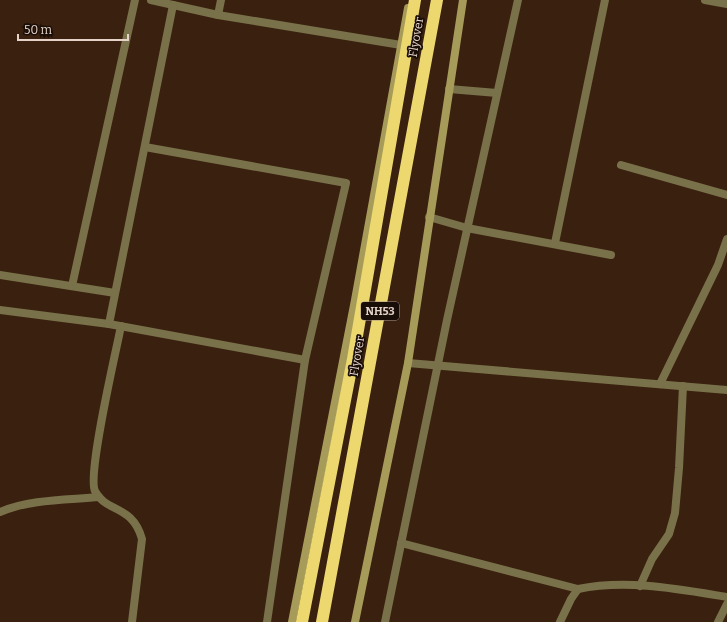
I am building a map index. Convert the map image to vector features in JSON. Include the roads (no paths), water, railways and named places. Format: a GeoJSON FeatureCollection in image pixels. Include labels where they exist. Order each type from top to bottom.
{"type":"FeatureCollection","features":[{"type":"Feature","properties":{"kind":"highway","name":"Flyover"},"geometry":{"type":"LineString","coordinates":[[302,622],[353,359],[416,0]]}},
{"type":"Feature","properties":{"kind":"highway","name":"Flyover"},"geometry":{"type":"LineString","coordinates":[[322,622],[437,0]]}},
{"type":"Feature","properties":{"kind":"street"},"geometry":{"type":"LineString","coordinates":[[72,286],[135,0]]}},
{"type":"Feature","properties":{"kind":"street"},"geometry":{"type":"LineString","coordinates":[[151,0],[218,15],[401,45]]}},
{"type":"Feature","properties":{"kind":"street"},"geometry":{"type":"LineString","coordinates":[[218,15],[221,0]]}},
{"type":"Feature","properties":{"kind":"street"},"geometry":{"type":"LineString","coordinates":[[292,622],[355,300],[409,0]]}},
{"type":"Feature","properties":{"kind":"street"},"geometry":{"type":"LineString","coordinates":[[355,622],[408,363],[448,89],[463,0]]}},
{"type":"Feature","properties":{"kind":"street"},"geometry":{"type":"LineString","coordinates":[[384,622],[467,228],[518,0]]}},
{"type":"Feature","properties":{"kind":"street"},"geometry":{"type":"LineString","coordinates":[[555,243],[605,0]]}},
{"type":"Feature","properties":{"kind":"street"},"geometry":{"type":"LineString","coordinates":[[710,1],[727,4]]}},
{"type":"Feature","properties":{"kind":"street"},"geometry":{"type":"LineString","coordinates":[[109,324],[174,5]]}},
{"type":"Feature","properties":{"kind":"street"},"geometry":{"type":"LineString","coordinates":[[448,89],[497,93]]}},
{"type":"Feature","properties":{"kind":"street"},"geometry":{"type":"LineString","coordinates":[[145,147],[346,183],[305,360],[267,622]]}},
{"type":"Feature","properties":{"kind":"street"},"geometry":{"type":"LineString","coordinates":[[621,165],[727,195]]}},
{"type":"Feature","properties":{"kind":"street"},"geometry":{"type":"LineString","coordinates":[[429,217],[467,228],[555,243],[611,255]]}},
{"type":"Feature","properties":{"kind":"street"},"geometry":{"type":"LineString","coordinates":[[660,384],[718,265],[727,239]]}},
{"type":"Feature","properties":{"kind":"street"},"geometry":{"type":"LineString","coordinates":[[0,275],[115,293]]}},
{"type":"Feature","properties":{"kind":"street"},"geometry":{"type":"LineString","coordinates":[[0,310],[109,324],[305,360]]}},
{"type":"Feature","properties":{"kind":"street"},"geometry":{"type":"LineString","coordinates":[[121,326],[96,455],[93,480],[95,490],[99,497],[132,518],[139,527],[142,539],[132,622]]}},
{"type":"Feature","properties":{"kind":"street"},"geometry":{"type":"LineString","coordinates":[[408,363],[727,390]]}},
{"type":"Feature","properties":{"kind":"street"},"geometry":{"type":"LineString","coordinates":[[640,586],[652,559],[669,534],[675,513],[683,386]]}},
{"type":"Feature","properties":{"kind":"street"},"geometry":{"type":"LineString","coordinates":[[0,512],[9,508],[99,497]]}},
{"type":"Feature","properties":{"kind":"street"},"geometry":{"type":"LineString","coordinates":[[401,543],[578,590],[592,586],[640,586],[677,589],[727,597]]}},
{"type":"Feature","properties":{"kind":"street"},"geometry":{"type":"LineString","coordinates":[[560,622],[571,599],[578,590]]}},
{"type":"Feature","properties":{"kind":"street"},"geometry":{"type":"LineString","coordinates":[[718,622],[727,604]]}}]}
